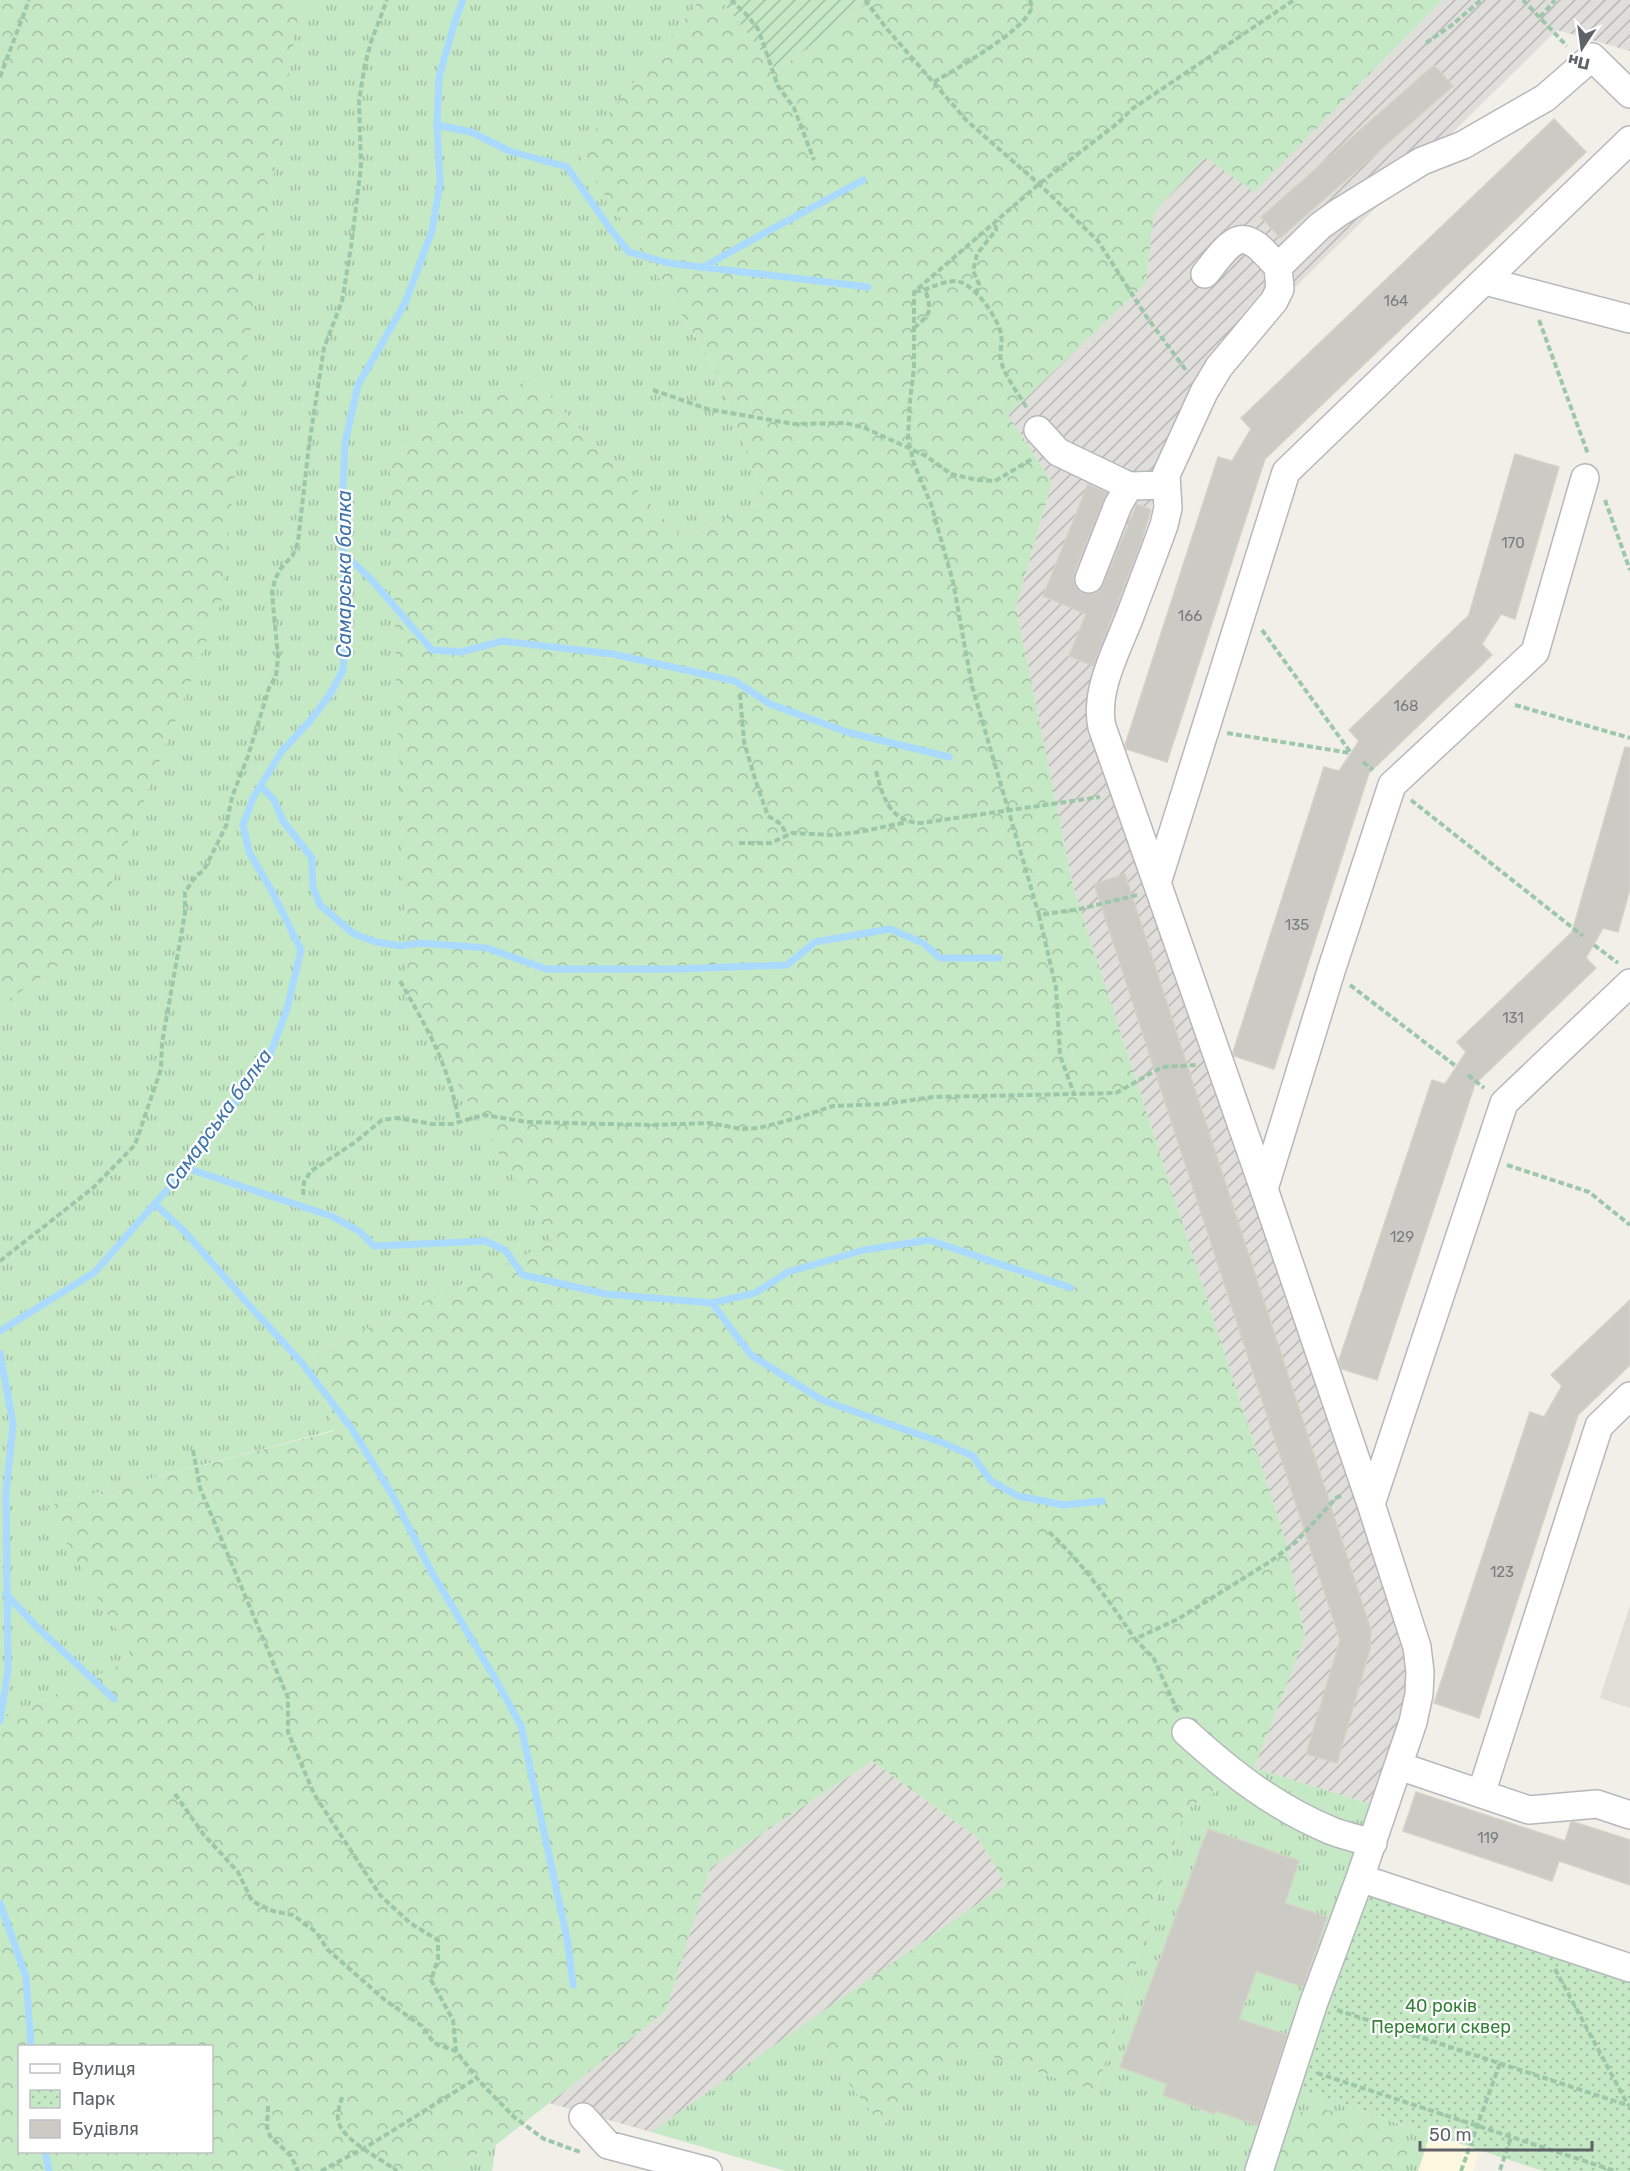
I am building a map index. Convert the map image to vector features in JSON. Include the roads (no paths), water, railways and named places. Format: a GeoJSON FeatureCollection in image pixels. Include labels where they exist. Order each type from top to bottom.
{"type":"FeatureCollection","features":[{"type":"Feature","properties":{"kind":"lane"},"geometry":{"type":"LineString","coordinates":[[1278,267],[1320,226],[1338,213],[1422,161],[1462,145],[1545,98],[1592,57],[1630,94]]}},
{"type":"Feature","properties":{"kind":"lane"},"geometry":{"type":"LineString","coordinates":[[1157,884],[1286,472],[1630,140]]}},
{"type":"Feature","properties":{"kind":"lane"},"geometry":{"type":"LineString","coordinates":[[1205,274],[1233,242],[1242,239],[1251,241],[1278,267],[1280,289],[1274,301],[1219,367],[1204,392],[1166,475],[1168,508],[1164,525],[1108,673],[1100,710],[1102,727],[1264,1189],[1368,1496],[1417,1647],[1420,1672],[1419,1694],[1413,1722],[1399,1766],[1314,2002],[1259,2171]]}},
{"type":"Feature","properties":{"kind":"lane"},"geometry":{"type":"LineString","coordinates":[[1485,281],[1630,319]]}},
{"type":"Feature","properties":{"kind":"lane"},"geometry":{"type":"LineString","coordinates":[[1046,438],[1058,452],[1130,486],[1166,485]]}},
{"type":"Feature","properties":{"kind":"lane"},"geometry":{"type":"LineString","coordinates":[[1264,1189],[1331,971],[1392,785],[1535,652],[1592,478]]}},
{"type":"Feature","properties":{"kind":"lane"},"geometry":{"type":"LineString","coordinates":[[1089,579],[1118,506],[1130,486]]}},
{"type":"Feature","properties":{"kind":"lane"},"geometry":{"type":"LineString","coordinates":[[1368,1496],[1504,1103],[1625,974]]}},
{"type":"Feature","properties":{"kind":"lane"},"geometry":{"type":"LineString","coordinates":[[1480,1794],[1599,1426],[1630,1396]]}},
{"type":"Feature","properties":{"kind":"lane"},"geometry":{"type":"LineString","coordinates":[[1186,1732],[1224,1767],[1271,1801],[1334,1832],[1372,1843]]}},
{"type":"Feature","properties":{"kind":"lane"},"geometry":{"type":"LineString","coordinates":[[1399,1766],[1529,1810],[1597,1804],[1630,1815]]}},
{"type":"Feature","properties":{"kind":"lane"},"geometry":{"type":"LineString","coordinates":[[1360,1878],[1630,1968]]}},
{"type":"Feature","properties":{"kind":"lane"},"geometry":{"type":"LineString","coordinates":[[583,2117],[608,2145],[708,2171]]}},
{"type":"Feature","properties":{"kind":"waterway","name":"Самарська балка"},"geometry":{"type":"LineString","coordinates":[[0,1331],[95,1272],[186,1168],[269,1057],[287,1009],[301,950],[273,893],[249,852],[243,825],[253,798],[282,751],[329,696],[343,670],[346,635],[342,510],[345,443],[358,385],[405,303],[432,231],[440,183],[437,125],[439,77],[463,0]]}},
{"type":"Feature","properties":{"kind":"waterway"},"geometry":{"type":"LineString","coordinates":[[437,125],[471,132],[509,151],[567,167],[629,252],[668,263],[868,287]]}},
{"type":"Feature","properties":{"kind":"waterway"},"geometry":{"type":"LineString","coordinates":[[702,268],[863,180]]}},
{"type":"Feature","properties":{"kind":"waterway"},"geometry":{"type":"LineString","coordinates":[[343,553],[370,578],[432,650],[461,652],[502,641],[613,654],[735,681],[770,704],[847,732],[949,757]]}},
{"type":"Feature","properties":{"kind":"waterway"},"geometry":{"type":"LineString","coordinates":[[261,786],[274,800],[283,821],[312,858],[313,887],[320,905],[354,934],[376,942],[400,946],[420,943],[487,948],[546,969],[677,969],[787,965],[815,942],[890,929],[923,943],[940,958],[999,958]]}},
{"type":"Feature","properties":{"kind":"waterway"},"geometry":{"type":"LineString","coordinates":[[186,1168],[331,1216],[359,1231],[374,1246],[486,1241],[506,1251],[523,1275],[606,1294],[712,1303],[751,1355],[822,1400],[973,1456],[991,1481],[1018,1496],[1064,1505],[1102,1501]]}},
{"type":"Feature","properties":{"kind":"waterway"},"geometry":{"type":"LineString","coordinates":[[155,1204],[185,1232],[302,1363],[352,1429],[393,1496],[431,1571],[521,1726],[567,1938],[573,1985]]}},
{"type":"Feature","properties":{"kind":"waterway"},"geometry":{"type":"LineString","coordinates":[[712,1303],[755,1293],[788,1272],[864,1250],[929,1240],[1071,1288]]}},
{"type":"Feature","properties":{"kind":"waterway"},"geometry":{"type":"LineString","coordinates":[[0,1353],[13,1424],[6,1493],[8,1670],[0,1721]]}},
{"type":"Feature","properties":{"kind":"waterway"},"geometry":{"type":"LineString","coordinates":[[6,1594],[40,1630],[114,1699]]}},
{"type":"Feature","properties":{"kind":"waterway"},"geometry":{"type":"LineString","coordinates":[[0,1903],[26,1977],[31,2045]]}},
{"type":"Feature","properties":{"kind":"waterway"},"geometry":{"type":"LineString","coordinates":[[45,2153],[49,2171]]}},
{"type":"Feature","properties":{"kind":"park label","name":"40 років Перемоги сквер"},"geometry":{"type":"Point","coordinates":[1441,2016]}}]}
